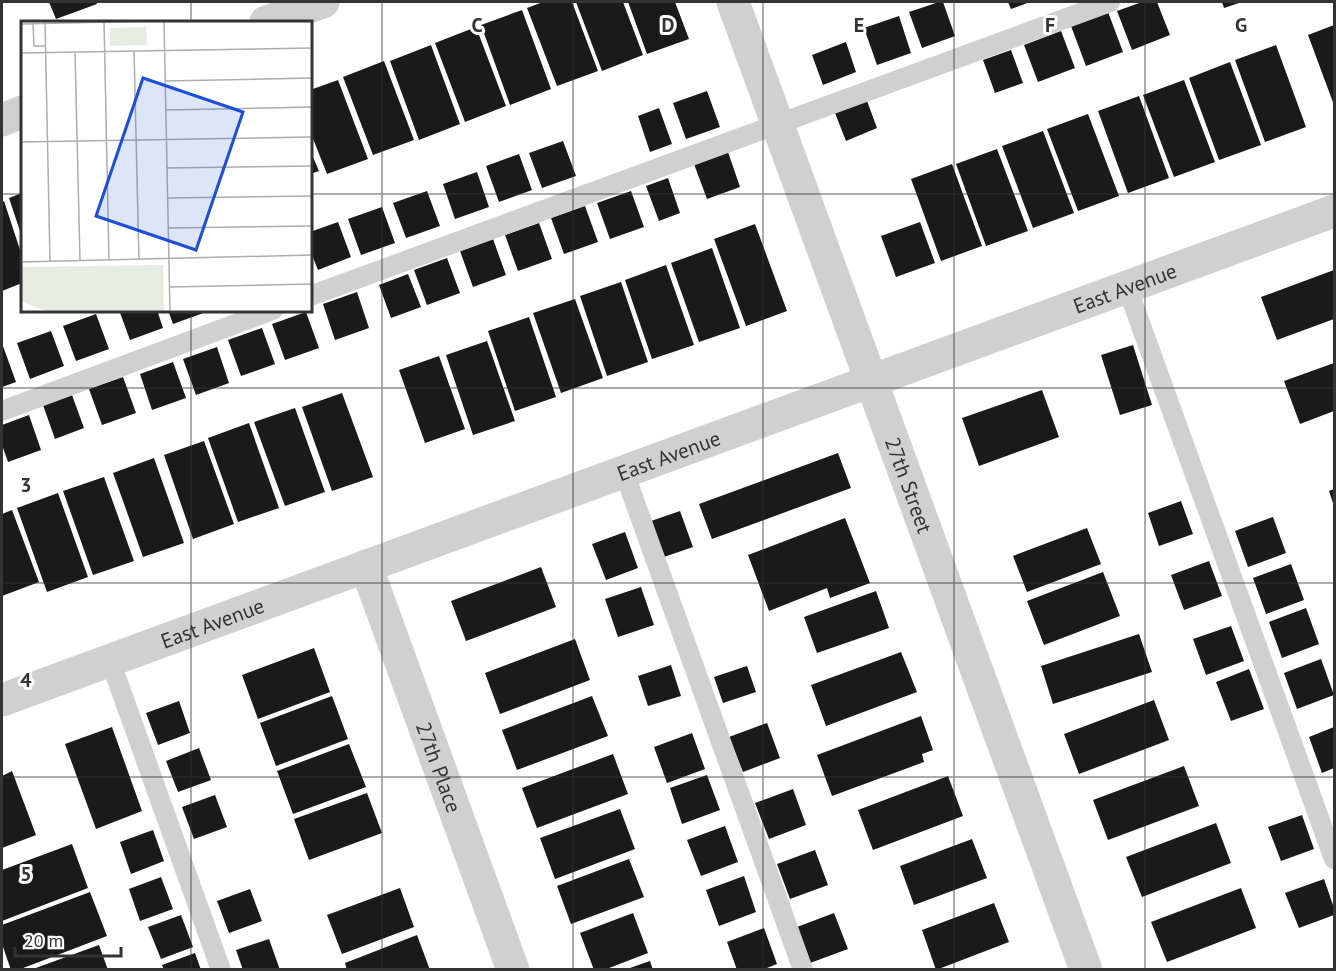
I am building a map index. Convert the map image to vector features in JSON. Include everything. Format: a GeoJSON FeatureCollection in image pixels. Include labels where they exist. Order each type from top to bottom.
{"type":"FeatureCollection","features":[{"type":"Feature","properties":{"kind":"street"},"geometry":{"type":"LineString","coordinates":[[269,21],[323,2]]}},
{"type":"Feature","properties":{"kind":"street","name":"27th Street"},"geometry":{"type":"LineString","coordinates":[[733,2],[1086,969]]}},
{"type":"Feature","properties":{"kind":"street"},"geometry":{"type":"LineString","coordinates":[[2,120],[21,112]]}},
{"type":"Feature","properties":{"kind":"street","name":"East Avenue"},"geometry":{"type":"LineString","coordinates":[[2,700],[1335,211]]}},
{"type":"Feature","properties":{"kind":"street","name":"27th Place"},"geometry":{"type":"LineString","coordinates":[[366,566],[513,969]]}},
{"type":"Feature","properties":{"kind":"lane"},"geometry":{"type":"LineString","coordinates":[[312,295],[1110,2]]}},
{"type":"Feature","properties":{"kind":"lane"},"geometry":{"type":"LineString","coordinates":[[1128,287],[1335,859]]}},
{"type":"Feature","properties":{"kind":"lane"},"geometry":{"type":"LineString","coordinates":[[2,411],[268,312]]}},
{"type":"Feature","properties":{"kind":"lane"},"geometry":{"type":"LineString","coordinates":[[624,472],[803,969]]}},
{"type":"Feature","properties":{"kind":"lane"},"geometry":{"type":"LineString","coordinates":[[110,660],[221,969]]}},
{"type":"Feature","properties":{"kind":"building"},"geometry":{"type":"Polygon","coordinates":[[[49,2],[96,2],[97,4],[56,19],[49,2]]]}},
{"type":"Feature","properties":{"kind":"building"},"geometry":{"type":"Polygon","coordinates":[[[543,2],[572,2],[598,71],[557,86],[527,8],[543,2]]]}},
{"type":"Feature","properties":{"kind":"building"},"geometry":{"type":"Polygon","coordinates":[[[576,2],[623,2],[643,55],[602,71],[576,2]]]}},
{"type":"Feature","properties":{"kind":"building"},"geometry":{"type":"Polygon","coordinates":[[[628,2],[675,2],[689,39],[647,54],[628,2]]]}},
{"type":"Feature","properties":{"kind":"building"},"geometry":{"type":"Polygon","coordinates":[[[943,2],[955,36],[922,48],[909,12],[943,2]]]}},
{"type":"Feature","properties":{"kind":"building"},"geometry":{"type":"Polygon","coordinates":[[[1008,2],[1030,2],[1011,9],[1008,2]]]}},
{"type":"Feature","properties":{"kind":"building"},"geometry":{"type":"Polygon","coordinates":[[[1142,2],[1157,2],[1170,35],[1132,50],[1117,11],[1142,2]]]}},
{"type":"Feature","properties":{"kind":"building"},"geometry":{"type":"Polygon","coordinates":[[[1222,2],[1242,2],[1224,8],[1222,2]]]}},
{"type":"Feature","properties":{"kind":"building"},"geometry":{"type":"Polygon","coordinates":[[[522,10],[551,89],[510,105],[481,25],[522,10]]]}},
{"type":"Feature","properties":{"kind":"building"},"geometry":{"type":"Polygon","coordinates":[[[1108,12],[1123,52],[1086,66],[1071,26],[1108,12]]]}},
{"type":"Feature","properties":{"kind":"building"},"geometry":{"type":"Polygon","coordinates":[[[899,16],[911,53],[877,65],[864,28],[899,16]]]}},
{"type":"Feature","properties":{"kind":"building"},"geometry":{"type":"Polygon","coordinates":[[[1334,25],[1334,105],[1308,35],[1334,25]]]}},
{"type":"Feature","properties":{"kind":"building"},"geometry":{"type":"Polygon","coordinates":[[[476,27],[506,106],[465,122],[435,43],[476,27]]]}},
{"type":"Feature","properties":{"kind":"building"},"geometry":{"type":"Polygon","coordinates":[[[1061,31],[1075,68],[1038,82],[1024,45],[1061,31]]]}},
{"type":"Feature","properties":{"kind":"building"},"geometry":{"type":"Polygon","coordinates":[[[846,42],[856,72],[823,85],[812,55],[846,42]]]}},
{"type":"Feature","properties":{"kind":"building"},"geometry":{"type":"Polygon","coordinates":[[[431,45],[460,124],[419,140],[390,61],[431,45]]]}},
{"type":"Feature","properties":{"kind":"building"},"geometry":{"type":"Polygon","coordinates":[[[1276,45],[1306,127],[1265,142],[1235,60],[1276,45]]]}},
{"type":"Feature","properties":{"kind":"building"},"geometry":{"type":"Polygon","coordinates":[[[1011,50],[1023,83],[995,93],[983,60],[1011,50]]]}},
{"type":"Feature","properties":{"kind":"building"},"geometry":{"type":"Polygon","coordinates":[[[384,61],[414,140],[373,155],[343,77],[384,61]]]}},
{"type":"Feature","properties":{"kind":"building"},"geometry":{"type":"Polygon","coordinates":[[[1230,62],[1261,145],[1219,160],[1189,78],[1230,62]]]}},
{"type":"Feature","properties":{"kind":"building"},"geometry":{"type":"Polygon","coordinates":[[[338,80],[368,159],[327,174],[312,136],[312,89],[338,80]]]}},
{"type":"Feature","properties":{"kind":"building"},"geometry":{"type":"Polygon","coordinates":[[[1184,80],[1215,162],[1174,177],[1143,95],[1184,80]]]}},
{"type":"Feature","properties":{"kind":"building"},"geometry":{"type":"Polygon","coordinates":[[[707,91],[720,127],[686,139],[673,103],[707,91]]]}},
{"type":"Feature","properties":{"kind":"building"},"geometry":{"type":"Polygon","coordinates":[[[1139,96],[1169,178],[1128,193],[1098,111],[1139,96]]]}},
{"type":"Feature","properties":{"kind":"building"},"geometry":{"type":"Polygon","coordinates":[[[867,101],[877,128],[846,141],[835,113],[867,101]]]}},
{"type":"Feature","properties":{"kind":"building"},"geometry":{"type":"Polygon","coordinates":[[[659,108],[672,144],[650,152],[638,116],[659,108]]]}},
{"type":"Feature","properties":{"kind":"building"},"geometry":{"type":"Polygon","coordinates":[[[1088,114],[1119,196],[1078,211],[1047,129],[1088,114]]]}},
{"type":"Feature","properties":{"kind":"building"},"geometry":{"type":"Polygon","coordinates":[[[1043,131],[1074,213],[1033,228],[1002,146],[1043,131]]]}},
{"type":"Feature","properties":{"kind":"building"},"geometry":{"type":"Polygon","coordinates":[[[563,141],[576,176],[542,188],[529,153],[563,141]]]}},
{"type":"Feature","properties":{"kind":"building"},"geometry":{"type":"Polygon","coordinates":[[[997,149],[1028,231],[986,246],[956,164],[997,149]]]}},
{"type":"Feature","properties":{"kind":"building"},"geometry":{"type":"Polygon","coordinates":[[[728,152],[740,187],[707,199],[694,164],[728,152]]]}},
{"type":"Feature","properties":{"kind":"building"},"geometry":{"type":"Polygon","coordinates":[[[519,154],[532,190],[499,202],[486,166],[519,154]]]}},
{"type":"Feature","properties":{"kind":"building"},"geometry":{"type":"Polygon","coordinates":[[[312,155],[319,171],[312,173],[312,155]]]}},
{"type":"Feature","properties":{"kind":"building"},"geometry":{"type":"Polygon","coordinates":[[[952,164],[982,246],[941,261],[911,179],[952,164]]]}},
{"type":"Feature","properties":{"kind":"building"},"geometry":{"type":"Polygon","coordinates":[[[477,172],[489,207],[455,219],[443,184],[477,172]]]}},
{"type":"Feature","properties":{"kind":"building"},"geometry":{"type":"Polygon","coordinates":[[[668,178],[680,213],[659,221],[646,186],[668,178]]]}},
{"type":"Feature","properties":{"kind":"building"},"geometry":{"type":"Polygon","coordinates":[[[427,191],[440,226],[406,238],[393,203],[427,191]]]}},
{"type":"Feature","properties":{"kind":"building"},"geometry":{"type":"Polygon","coordinates":[[[631,191],[644,227],[610,239],[597,203],[631,191]]]}},
{"type":"Feature","properties":{"kind":"building"},"geometry":{"type":"Polygon","coordinates":[[[21,193],[21,234],[9,198],[21,193]]]}},
{"type":"Feature","properties":{"kind":"building"},"geometry":{"type":"Polygon","coordinates":[[[4,201],[21,253],[21,283],[2,291],[2,202],[4,201]]]}},
{"type":"Feature","properties":{"kind":"building"},"geometry":{"type":"Polygon","coordinates":[[[585,206],[598,242],[564,254],[551,218],[585,206]]]}},
{"type":"Feature","properties":{"kind":"building"},"geometry":{"type":"Polygon","coordinates":[[[382,207],[395,243],[361,255],[348,219],[382,207]]]}},
{"type":"Feature","properties":{"kind":"building"},"geometry":{"type":"Polygon","coordinates":[[[338,222],[351,257],[318,270],[312,255],[312,231],[338,222]]]}},
{"type":"Feature","properties":{"kind":"building"},"geometry":{"type":"Polygon","coordinates":[[[920,222],[935,263],[896,277],[881,236],[920,222]]]}},
{"type":"Feature","properties":{"kind":"building"},"geometry":{"type":"Polygon","coordinates":[[[539,223],[552,259],[518,271],[505,235],[539,223]]]}},
{"type":"Feature","properties":{"kind":"building"},"geometry":{"type":"Polygon","coordinates":[[[755,224],[787,311],[746,326],[714,239],[755,224]]]}},
{"type":"Feature","properties":{"kind":"building"},"geometry":{"type":"Polygon","coordinates":[[[493,239],[506,275],[473,287],[460,251],[493,239]]]}},
{"type":"Feature","properties":{"kind":"building"},"geometry":{"type":"Polygon","coordinates":[[[712,248],[740,328],[699,342],[671,263],[712,248]]]}},
{"type":"Feature","properties":{"kind":"building"},"geometry":{"type":"Polygon","coordinates":[[[447,258],[460,293],[427,305],[414,270],[447,258]]]}},
{"type":"Feature","properties":{"kind":"building"},"geometry":{"type":"Polygon","coordinates":[[[666,265],[694,345],[652,359],[625,280],[666,265]]]}},
{"type":"Feature","properties":{"kind":"building"},"geometry":{"type":"Polygon","coordinates":[[[1334,270],[1334,319],[1277,340],[1261,297],[1334,270]]]}},
{"type":"Feature","properties":{"kind":"building"},"geometry":{"type":"Polygon","coordinates":[[[408,274],[421,307],[391,318],[379,285],[408,274]]]}},
{"type":"Feature","properties":{"kind":"building"},"geometry":{"type":"Polygon","coordinates":[[[621,282],[648,362],[607,376],[580,296],[621,282]]]}},
{"type":"Feature","properties":{"kind":"building"},"geometry":{"type":"Polygon","coordinates":[[[357,292],[369,328],[335,340],[323,304],[357,292]]]}},
{"type":"Feature","properties":{"kind":"building"},"geometry":{"type":"Polygon","coordinates":[[[575,299],[603,378],[561,393],[533,313],[575,299]]]}},
{"type":"Feature","properties":{"kind":"building"},"geometry":{"type":"Polygon","coordinates":[[[120,312],[158,312],[163,328],[130,340],[120,312]]]}},
{"type":"Feature","properties":{"kind":"building"},"geometry":{"type":"Polygon","coordinates":[[[169,312],[206,312],[173,324],[169,312]]]}},
{"type":"Feature","properties":{"kind":"building"},"geometry":{"type":"Polygon","coordinates":[[[306,312],[319,348],[285,360],[272,324],[306,312]]]}},
{"type":"Feature","properties":{"kind":"building"},"geometry":{"type":"Polygon","coordinates":[[[96,314],[109,349],[76,361],[63,326],[96,314]]]}},
{"type":"Feature","properties":{"kind":"building"},"geometry":{"type":"Polygon","coordinates":[[[529,317],[556,397],[515,411],[488,331],[529,317]]]}},
{"type":"Feature","properties":{"kind":"building"},"geometry":{"type":"Polygon","coordinates":[[[262,328],[275,364],[241,376],[228,340],[262,328]]]}},
{"type":"Feature","properties":{"kind":"building"},"geometry":{"type":"Polygon","coordinates":[[[51,331],[64,366],[30,379],[17,343],[51,331]]]}},
{"type":"Feature","properties":{"kind":"building"},"geometry":{"type":"Polygon","coordinates":[[[487,341],[515,421],[473,435],[446,355],[487,341]]]}},
{"type":"Feature","properties":{"kind":"building"},"geometry":{"type":"Polygon","coordinates":[[[1133,345],[1152,405],[1120,415],[1101,355],[1133,345]]]}},
{"type":"Feature","properties":{"kind":"building"},"geometry":{"type":"Polygon","coordinates":[[[2,347],[16,382],[2,387],[2,347]]]}},
{"type":"Feature","properties":{"kind":"building"},"geometry":{"type":"Polygon","coordinates":[[[217,347],[229,383],[196,395],[183,359],[217,347]]]}},
{"type":"Feature","properties":{"kind":"building"},"geometry":{"type":"Polygon","coordinates":[[[439,356],[465,429],[425,443],[399,370],[439,356]]]}},
{"type":"Feature","properties":{"kind":"building"},"geometry":{"type":"Polygon","coordinates":[[[173,362],[186,398],[152,410],[140,374],[173,362]]]}},
{"type":"Feature","properties":{"kind":"building"},"geometry":{"type":"Polygon","coordinates":[[[1334,363],[1334,411],[1300,424],[1284,381],[1334,363]]]}},
{"type":"Feature","properties":{"kind":"building"},"geometry":{"type":"Polygon","coordinates":[[[123,377],[136,413],[102,425],[89,389],[123,377]]]}},
{"type":"Feature","properties":{"kind":"building"},"geometry":{"type":"Polygon","coordinates":[[[1042,390],[1059,437],[979,466],[962,418],[1042,390]]]}},
{"type":"Feature","properties":{"kind":"building"},"geometry":{"type":"Polygon","coordinates":[[[342,393],[373,477],[332,491],[302,407],[342,393]]]}},
{"type":"Feature","properties":{"kind":"building"},"geometry":{"type":"Polygon","coordinates":[[[72,395],[84,428],[55,439],[43,405],[72,395]]]}},
{"type":"Feature","properties":{"kind":"building"},"geometry":{"type":"Polygon","coordinates":[[[295,408],[325,492],[285,506],[254,422],[295,408]]]}},
{"type":"Feature","properties":{"kind":"building"},"geometry":{"type":"Polygon","coordinates":[[[29,415],[41,450],[8,462],[2,445],[2,425],[29,415]]]}},
{"type":"Feature","properties":{"kind":"building"},"geometry":{"type":"Polygon","coordinates":[[[249,423],[279,508],[238,522],[208,438],[249,423]]]}},
{"type":"Feature","properties":{"kind":"building"},"geometry":{"type":"Polygon","coordinates":[[[204,441],[234,524],[193,539],[164,455],[204,441]]]}},
{"type":"Feature","properties":{"kind":"building"},"geometry":{"type":"Polygon","coordinates":[[[838,453],[851,488],[712,539],[699,504],[838,453]]]}},
{"type":"Feature","properties":{"kind":"building"},"geometry":{"type":"Polygon","coordinates":[[[154,458],[184,543],[143,557],[113,473],[154,458]]]}},
{"type":"Feature","properties":{"kind":"building"},"geometry":{"type":"Polygon","coordinates":[[[104,477],[134,561],[93,575],[63,491],[104,477]]]}},
{"type":"Feature","properties":{"kind":"building"},"geometry":{"type":"Polygon","coordinates":[[[1334,489],[1334,506],[1329,491],[1334,489]]]}},
{"type":"Feature","properties":{"kind":"building"},"geometry":{"type":"Polygon","coordinates":[[[58,493],[88,577],[47,592],[17,508],[58,493]]]}},
{"type":"Feature","properties":{"kind":"building"},"geometry":{"type":"Polygon","coordinates":[[[1181,501],[1193,534],[1159,546],[1148,513],[1181,501]]]}},
{"type":"Feature","properties":{"kind":"building"},"geometry":{"type":"Polygon","coordinates":[[[12,510],[39,582],[2,596],[2,514],[12,510]]]}},
{"type":"Feature","properties":{"kind":"building"},"geometry":{"type":"Polygon","coordinates":[[[680,511],[693,547],[664,557],[651,521],[680,511]]]}},
{"type":"Feature","properties":{"kind":"building"},"geometry":{"type":"Polygon","coordinates":[[[1273,517],[1286,553],[1248,567],[1235,531],[1273,517]]]}},
{"type":"Feature","properties":{"kind":"building"},"geometry":{"type":"Polygon","coordinates":[[[845,518],[870,583],[830,598],[827,588],[769,611],[748,555],[845,518]]]}},
{"type":"Feature","properties":{"kind":"building"},"geometry":{"type":"Polygon","coordinates":[[[1087,528],[1101,564],[1027,592],[1013,556],[1087,528]]]}},
{"type":"Feature","properties":{"kind":"building"},"geometry":{"type":"Polygon","coordinates":[[[625,532],[638,568],[606,580],[592,544],[625,532]]]}},
{"type":"Feature","properties":{"kind":"building"},"geometry":{"type":"Polygon","coordinates":[[[1209,561],[1222,596],[1184,610],[1171,575],[1209,561]]]}},
{"type":"Feature","properties":{"kind":"building"},"geometry":{"type":"Polygon","coordinates":[[[1291,564],[1304,600],[1266,614],[1253,578],[1291,564]]]}},
{"type":"Feature","properties":{"kind":"building"},"geometry":{"type":"Polygon","coordinates":[[[541,567],[556,607],[466,641],[451,601],[541,567]]]}},
{"type":"Feature","properties":{"kind":"building"},"geometry":{"type":"Polygon","coordinates":[[[1103,572],[1120,616],[1044,645],[1027,601],[1103,572]]]}},
{"type":"Feature","properties":{"kind":"building"},"geometry":{"type":"Polygon","coordinates":[[[641,587],[654,625],[618,637],[605,599],[641,587]]]}},
{"type":"Feature","properties":{"kind":"building"},"geometry":{"type":"Polygon","coordinates":[[[876,591],[889,628],[817,653],[804,617],[876,591]]]}},
{"type":"Feature","properties":{"kind":"building"},"geometry":{"type":"Polygon","coordinates":[[[1306,608],[1319,644],[1282,658],[1269,622],[1306,608]]]}},
{"type":"Feature","properties":{"kind":"building"},"geometry":{"type":"Polygon","coordinates":[[[1231,626],[1244,661],[1206,675],[1193,639],[1231,626]]]}},
{"type":"Feature","properties":{"kind":"building"},"geometry":{"type":"Polygon","coordinates":[[[1139,634],[1152,672],[1053,704],[1041,666],[1139,634]]]}},
{"type":"Feature","properties":{"kind":"building"},"geometry":{"type":"Polygon","coordinates":[[[575,639],[590,680],[500,714],[485,673],[575,639]]]}},
{"type":"Feature","properties":{"kind":"building"},"geometry":{"type":"Polygon","coordinates":[[[314,648],[330,692],[258,719],[242,675],[314,648]]]}},
{"type":"Feature","properties":{"kind":"building"},"geometry":{"type":"Polygon","coordinates":[[[901,652],[917,692],[826,726],[811,685],[901,652]]]}},
{"type":"Feature","properties":{"kind":"building"},"geometry":{"type":"Polygon","coordinates":[[[1321,659],[1334,695],[1297,709],[1284,673],[1321,659]]]}},
{"type":"Feature","properties":{"kind":"building"},"geometry":{"type":"Polygon","coordinates":[[[671,665],[681,696],[648,706],[638,676],[671,665]]]}},
{"type":"Feature","properties":{"kind":"building"},"geometry":{"type":"Polygon","coordinates":[[[747,666],[756,692],[723,703],[714,677],[747,666]]]}},
{"type":"Feature","properties":{"kind":"building"},"geometry":{"type":"Polygon","coordinates":[[[1249,669],[1264,709],[1231,721],[1216,682],[1249,669]]]}},
{"type":"Feature","properties":{"kind":"building"},"geometry":{"type":"Polygon","coordinates":[[[332,696],[348,739],[276,766],[260,723],[332,696]]]}},
{"type":"Feature","properties":{"kind":"building"},"geometry":{"type":"Polygon","coordinates":[[[592,696],[608,736],[517,770],[502,730],[592,696]]]}},
{"type":"Feature","properties":{"kind":"building"},"geometry":{"type":"Polygon","coordinates":[[[1154,700],[1169,740],[1079,774],[1064,734],[1154,700]]]}},
{"type":"Feature","properties":{"kind":"building"},"geometry":{"type":"Polygon","coordinates":[[[179,701],[190,733],[158,745],[146,713],[179,701]]]}},
{"type":"Feature","properties":{"kind":"building"},"geometry":{"type":"Polygon","coordinates":[[[921,716],[933,750],[922,754],[924,762],[832,796],[817,755],[921,716]]]}},
{"type":"Feature","properties":{"kind":"building"},"geometry":{"type":"Polygon","coordinates":[[[767,723],[780,758],[743,772],[729,737],[767,723]]]}},
{"type":"Feature","properties":{"kind":"building"},"geometry":{"type":"Polygon","coordinates":[[[112,727],[142,811],[96,829],[65,744],[112,727]]]}},
{"type":"Feature","properties":{"kind":"building"},"geometry":{"type":"Polygon","coordinates":[[[1334,727],[1334,768],[1322,773],[1309,737],[1334,727]]]}},
{"type":"Feature","properties":{"kind":"building"},"geometry":{"type":"Polygon","coordinates":[[[692,733],[705,769],[667,783],[654,747],[692,733]]]}},
{"type":"Feature","properties":{"kind":"building"},"geometry":{"type":"Polygon","coordinates":[[[349,744],[366,787],[293,814],[277,771],[349,744]]]}},
{"type":"Feature","properties":{"kind":"building"},"geometry":{"type":"Polygon","coordinates":[[[199,748],[211,780],[178,792],[166,761],[199,748]]]}},
{"type":"Feature","properties":{"kind":"building"},"geometry":{"type":"Polygon","coordinates":[[[613,754],[628,794],[537,828],[522,788],[613,754]]]}},
{"type":"Feature","properties":{"kind":"building"},"geometry":{"type":"Polygon","coordinates":[[[1184,766],[1199,806],[1108,840],[1093,800],[1184,766]]]}},
{"type":"Feature","properties":{"kind":"building"},"geometry":{"type":"Polygon","coordinates":[[[12,771],[36,835],[2,848],[2,776],[12,771]]]}},
{"type":"Feature","properties":{"kind":"building"},"geometry":{"type":"Polygon","coordinates":[[[707,775],[720,810],[682,824],[670,788],[707,775]]]}},
{"type":"Feature","properties":{"kind":"building"},"geometry":{"type":"Polygon","coordinates":[[[948,776],[963,816],[873,850],[858,810],[948,776]]]}},
{"type":"Feature","properties":{"kind":"building"},"geometry":{"type":"Polygon","coordinates":[[[793,789],[806,825],[769,839],[755,803],[793,789]]]}},
{"type":"Feature","properties":{"kind":"building"},"geometry":{"type":"Polygon","coordinates":[[[367,793],[382,833],[309,860],[294,819],[367,793]]]}},
{"type":"Feature","properties":{"kind":"building"},"geometry":{"type":"Polygon","coordinates":[[[215,795],[227,827],[194,839],[182,807],[215,795]]]}},
{"type":"Feature","properties":{"kind":"building"},"geometry":{"type":"Polygon","coordinates":[[[620,809],[635,849],[555,879],[540,838],[620,809]]]}},
{"type":"Feature","properties":{"kind":"building"},"geometry":{"type":"Polygon","coordinates":[[[1302,815],[1314,849],[1281,861],[1268,827],[1302,815]]]}},
{"type":"Feature","properties":{"kind":"building"},"geometry":{"type":"Polygon","coordinates":[[[1216,823],[1231,863],[1142,897],[1126,857],[1216,823]]]}},
{"type":"Feature","properties":{"kind":"building"},"geometry":{"type":"Polygon","coordinates":[[[725,826],[738,862],[701,876],[687,840],[725,826]]]}},
{"type":"Feature","properties":{"kind":"building"},"geometry":{"type":"Polygon","coordinates":[[[153,830],[164,861],[131,874],[120,842],[153,830]]]}},
{"type":"Feature","properties":{"kind":"building"},"geometry":{"type":"Polygon","coordinates":[[[972,839],[987,878],[914,905],[900,866],[972,839]]]}},
{"type":"Feature","properties":{"kind":"building"},"geometry":{"type":"Polygon","coordinates":[[[72,844],[88,888],[2,921],[2,870],[72,844]]]}},
{"type":"Feature","properties":{"kind":"building"},"geometry":{"type":"Polygon","coordinates":[[[815,850],[828,885],[790,899],[777,864],[815,850]]]}},
{"type":"Feature","properties":{"kind":"building"},"geometry":{"type":"Polygon","coordinates":[[[629,859],[644,897],[571,924],[557,886],[629,859]]]}},
{"type":"Feature","properties":{"kind":"building"},"geometry":{"type":"Polygon","coordinates":[[[744,876],[756,912],[719,926],[706,890],[744,876]]]}},
{"type":"Feature","properties":{"kind":"building"},"geometry":{"type":"Polygon","coordinates":[[[161,877],[173,909],[140,921],[129,889],[161,877]]]}},
{"type":"Feature","properties":{"kind":"building"},"geometry":{"type":"Polygon","coordinates":[[[1324,879],[1334,908],[1334,915],[1299,928],[1285,893],[1324,879]]]}},
{"type":"Feature","properties":{"kind":"building"},"geometry":{"type":"Polygon","coordinates":[[[400,888],[414,927],[342,954],[327,915],[400,888]]]}},
{"type":"Feature","properties":{"kind":"building"},"geometry":{"type":"Polygon","coordinates":[[[1241,888],[1256,928],[1167,962],[1151,922],[1241,888]]]}},
{"type":"Feature","properties":{"kind":"building"},"geometry":{"type":"Polygon","coordinates":[[[250,889],[262,921],[229,933],[217,901],[250,889]]]}},
{"type":"Feature","properties":{"kind":"building"},"geometry":{"type":"Polygon","coordinates":[[[90,892],[107,936],[18,970],[11,970],[2,944],[2,925],[90,892]]]}},
{"type":"Feature","properties":{"kind":"building"},"geometry":{"type":"Polygon","coordinates":[[[994,903],[1009,942],[936,970],[922,930],[994,903]]]}},
{"type":"Feature","properties":{"kind":"building"},"geometry":{"type":"Polygon","coordinates":[[[633,913],[648,953],[604,970],[594,970],[580,933],[633,913]]]}},
{"type":"Feature","properties":{"kind":"building"},"geometry":{"type":"Polygon","coordinates":[[[834,913],[848,949],[810,963],[797,927],[834,913]]]}},
{"type":"Feature","properties":{"kind":"building"},"geometry":{"type":"Polygon","coordinates":[[[181,915],[193,947],[161,959],[148,927],[181,915]]]}},
{"type":"Feature","properties":{"kind":"building"},"geometry":{"type":"Polygon","coordinates":[[[764,928],[777,964],[762,970],[737,970],[727,942],[764,928]]]}},
{"type":"Feature","properties":{"kind":"building"},"geometry":{"type":"Polygon","coordinates":[[[417,935],[430,970],[347,970],[345,963],[417,935]]]}},
{"type":"Feature","properties":{"kind":"building"},"geometry":{"type":"Polygon","coordinates":[[[269,939],[280,970],[243,970],[236,950],[269,939]]]}},
{"type":"Feature","properties":{"kind":"building"},"geometry":{"type":"Polygon","coordinates":[[[99,945],[108,970],[33,970],[33,969],[99,945]]]}},
{"type":"Feature","properties":{"kind":"building"},"geometry":{"type":"Polygon","coordinates":[[[195,953],[201,970],[164,970],[162,965],[195,953]]]}},
{"type":"Feature","properties":{"kind":"building"},"geometry":{"type":"Polygon","coordinates":[[[650,961],[653,970],[627,970],[627,969],[650,961]]]}}]}
